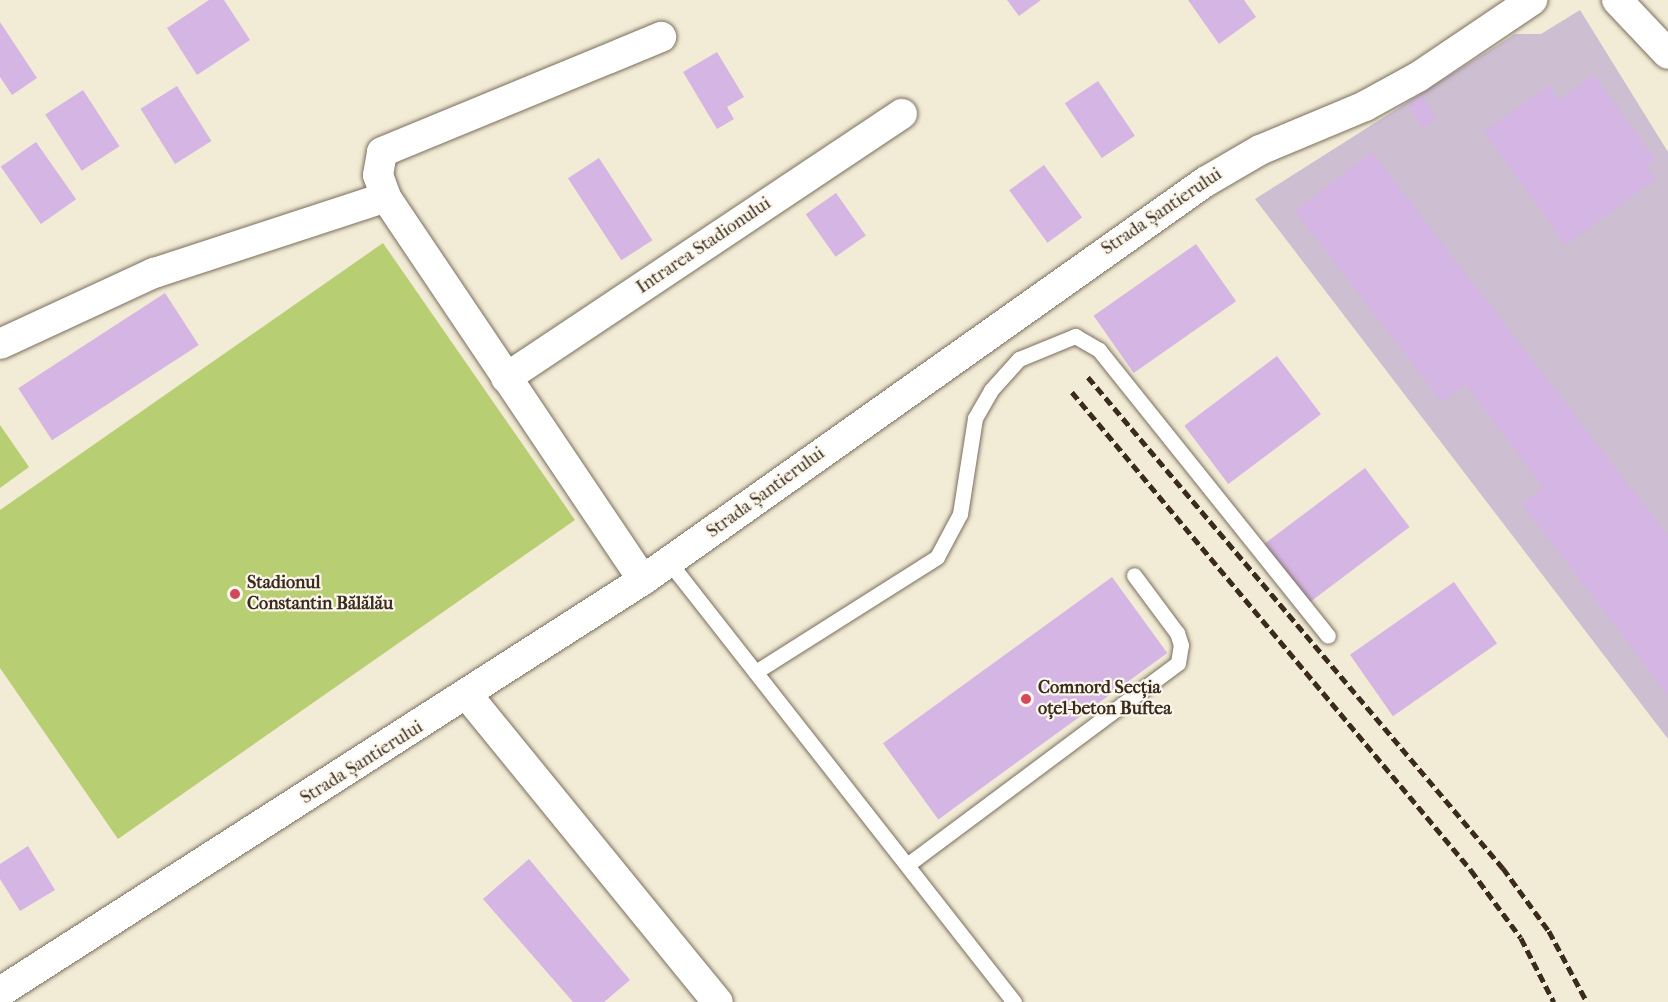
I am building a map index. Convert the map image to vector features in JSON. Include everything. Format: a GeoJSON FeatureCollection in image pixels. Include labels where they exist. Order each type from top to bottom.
{"type":"FeatureCollection","features":[{"type":"Feature","properties":{"kind":"street","name":"Strada Șantierului"},"geometry":{"type":"LineString","coordinates":[[0,992],[468,696],[644,580],[1205,182],[1260,150],[1365,106],[1418,77],[1532,0]]}},
{"type":"Feature","properties":{"kind":"street"},"geometry":{"type":"LineString","coordinates":[[1617,0],[1668,54]]}},
{"type":"Feature","properties":{"kind":"street"},"geometry":{"type":"LineString","coordinates":[[644,580],[386,197],[378,175],[382,152],[661,37]]}},
{"type":"Feature","properties":{"kind":"street","name":"Intrarea Stadionului"},"geometry":{"type":"LineString","coordinates":[[506,378],[902,114]]}},
{"type":"Feature","properties":{"kind":"street"},"geometry":{"type":"LineString","coordinates":[[0,344],[154,273],[386,197]]}},
{"type":"Feature","properties":{"kind":"street"},"geometry":{"type":"LineString","coordinates":[[468,696],[718,1002]]}},
{"type":"Feature","properties":{"kind":"lane"},"geometry":{"type":"LineString","coordinates":[[757,671],[937,557],[960,514],[975,418],[991,390],[1019,359],[1075,336],[1099,350],[1328,636]]}},
{"type":"Feature","properties":{"kind":"lane"},"geometry":{"type":"LineString","coordinates":[[669,562],[757,671],[1014,1002]]}},
{"type":"Feature","properties":{"kind":"lane"},"geometry":{"type":"LineString","coordinates":[[907,865],[1178,663],[1181,645],[1177,633],[1134,575]]}},
{"type":"Feature","properties":{"kind":"shaded area"},"geometry":{"type":"Polygon","coordinates":[[[1580,10],[1668,152],[1668,739],[1255,199],[1515,34],[1541,34],[1580,10]]]}},
{"type":"Feature","properties":{"kind":"green space","name":"Stadionul Constantin Bălălău"},"geometry":{"type":"Polygon","coordinates":[[[383,243],[575,520],[118,839],[0,668],[0,510],[383,243]]]}},
{"type":"Feature","properties":{"kind":"green space"},"geometry":{"type":"Polygon","coordinates":[[[0,425],[29,467],[0,488],[0,425]]]}},
{"type":"Feature","properties":{"kind":"building"},"geometry":{"type":"Polygon","coordinates":[[[209,0],[224,0],[250,40],[197,75],[167,28],[209,0]]]}},
{"type":"Feature","properties":{"kind":"building"},"geometry":{"type":"Polygon","coordinates":[[[1007,0],[1041,0],[1019,16],[1007,0]]]}},
{"type":"Feature","properties":{"kind":"building"},"geometry":{"type":"Polygon","coordinates":[[[1188,0],[1244,0],[1256,17],[1219,44],[1188,0]]]}},
{"type":"Feature","properties":{"kind":"building"},"geometry":{"type":"Polygon","coordinates":[[[0,22],[37,78],[12,95],[0,77],[0,22]]]}},
{"type":"Feature","properties":{"kind":"building"},"geometry":{"type":"Polygon","coordinates":[[[717,52],[744,97],[727,107],[734,119],[717,129],[683,72],[717,52]]]}},
{"type":"Feature","properties":{"kind":"building"},"geometry":{"type":"Polygon","coordinates":[[[1594,75],[1655,159],[1646,166],[1656,179],[1566,245],[1484,132],[1549,85],[1559,100],[1594,75]]]}},
{"type":"Feature","properties":{"kind":"building"},"geometry":{"type":"Polygon","coordinates":[[[1098,81],[1135,136],[1102,158],[1065,103],[1098,81]]]}},
{"type":"Feature","properties":{"kind":"building"},"geometry":{"type":"Polygon","coordinates":[[[177,86],[211,141],[175,164],[141,109],[177,86]]]}},
{"type":"Feature","properties":{"kind":"building"},"geometry":{"type":"Polygon","coordinates":[[[83,90],[119,146],[82,171],[45,115],[83,90]]]}},
{"type":"Feature","properties":{"kind":"building"},"geometry":{"type":"Polygon","coordinates":[[[1422,96],[1437,118],[1423,128],[1408,106],[1422,96]]]}},
{"type":"Feature","properties":{"kind":"building"},"geometry":{"type":"Polygon","coordinates":[[[36,142],[76,199],[41,224],[1,167],[36,142]]]}},
{"type":"Feature","properties":{"kind":"building"},"geometry":{"type":"Polygon","coordinates":[[[1372,152],[1668,536],[1668,695],[1522,504],[1543,487],[1465,384],[1442,402],[1295,211],[1372,152]]]}},
{"type":"Feature","properties":{"kind":"building"},"geometry":{"type":"Polygon","coordinates":[[[599,158],[652,240],[621,260],[568,178],[599,158]]]}},
{"type":"Feature","properties":{"kind":"building"},"geometry":{"type":"Polygon","coordinates":[[[1044,165],[1082,218],[1047,243],[1009,190],[1044,165]]]}},
{"type":"Feature","properties":{"kind":"building"},"geometry":{"type":"Polygon","coordinates":[[[836,193],[866,236],[836,257],[806,214],[836,193]]]}},
{"type":"Feature","properties":{"kind":"building"},"geometry":{"type":"Polygon","coordinates":[[[1196,244],[1236,301],[1134,373],[1094,316],[1196,244]]]}},
{"type":"Feature","properties":{"kind":"building"},"geometry":{"type":"Polygon","coordinates":[[[165,293],[199,345],[52,440],[18,388],[165,293]]]}},
{"type":"Feature","properties":{"kind":"building"},"geometry":{"type":"Polygon","coordinates":[[[1277,356],[1321,414],[1228,484],[1184,426],[1277,356]]]}},
{"type":"Feature","properties":{"kind":"building"},"geometry":{"type":"Polygon","coordinates":[[[1365,468],[1410,527],[1308,604],[1264,544],[1365,468]]]}},
{"type":"Feature","properties":{"kind":"building","name":"Comnord Secția oțel-beton Buftea"},"geometry":{"type":"Polygon","coordinates":[[[1112,577],[1167,653],[938,819],[883,743],[1112,577]]]}},
{"type":"Feature","properties":{"kind":"building"},"geometry":{"type":"Polygon","coordinates":[[[1454,582],[1497,643],[1393,716],[1350,655],[1454,582]]]}},
{"type":"Feature","properties":{"kind":"building"},"geometry":{"type":"Polygon","coordinates":[[[28,846],[55,890],[20,911],[0,879],[0,864],[28,846]]]}},
{"type":"Feature","properties":{"kind":"building"},"geometry":{"type":"Polygon","coordinates":[[[529,859],[630,980],[604,1002],[573,1002],[483,899],[529,859]]]}},
{"type":"Feature","properties":{"kind":"railway"},"geometry":{"type":"LineString","coordinates":[[1088,377],[1503,868],[1549,931],[1587,1002]]}},
{"type":"Feature","properties":{"kind":"railway"},"geometry":{"type":"LineString","coordinates":[[1072,392],[1471,870],[1521,938],[1554,1002]]}},
{"type":"Feature","properties":{"kind":"place","name":"Stadionul Constantin Bălălău"},"geometry":{"type":"Point","coordinates":[235,594]}},
{"type":"Feature","properties":{"kind":"place","name":"Comnord Secția oțel-beton Buftea"},"geometry":{"type":"Point","coordinates":[1026,699]}}]}
